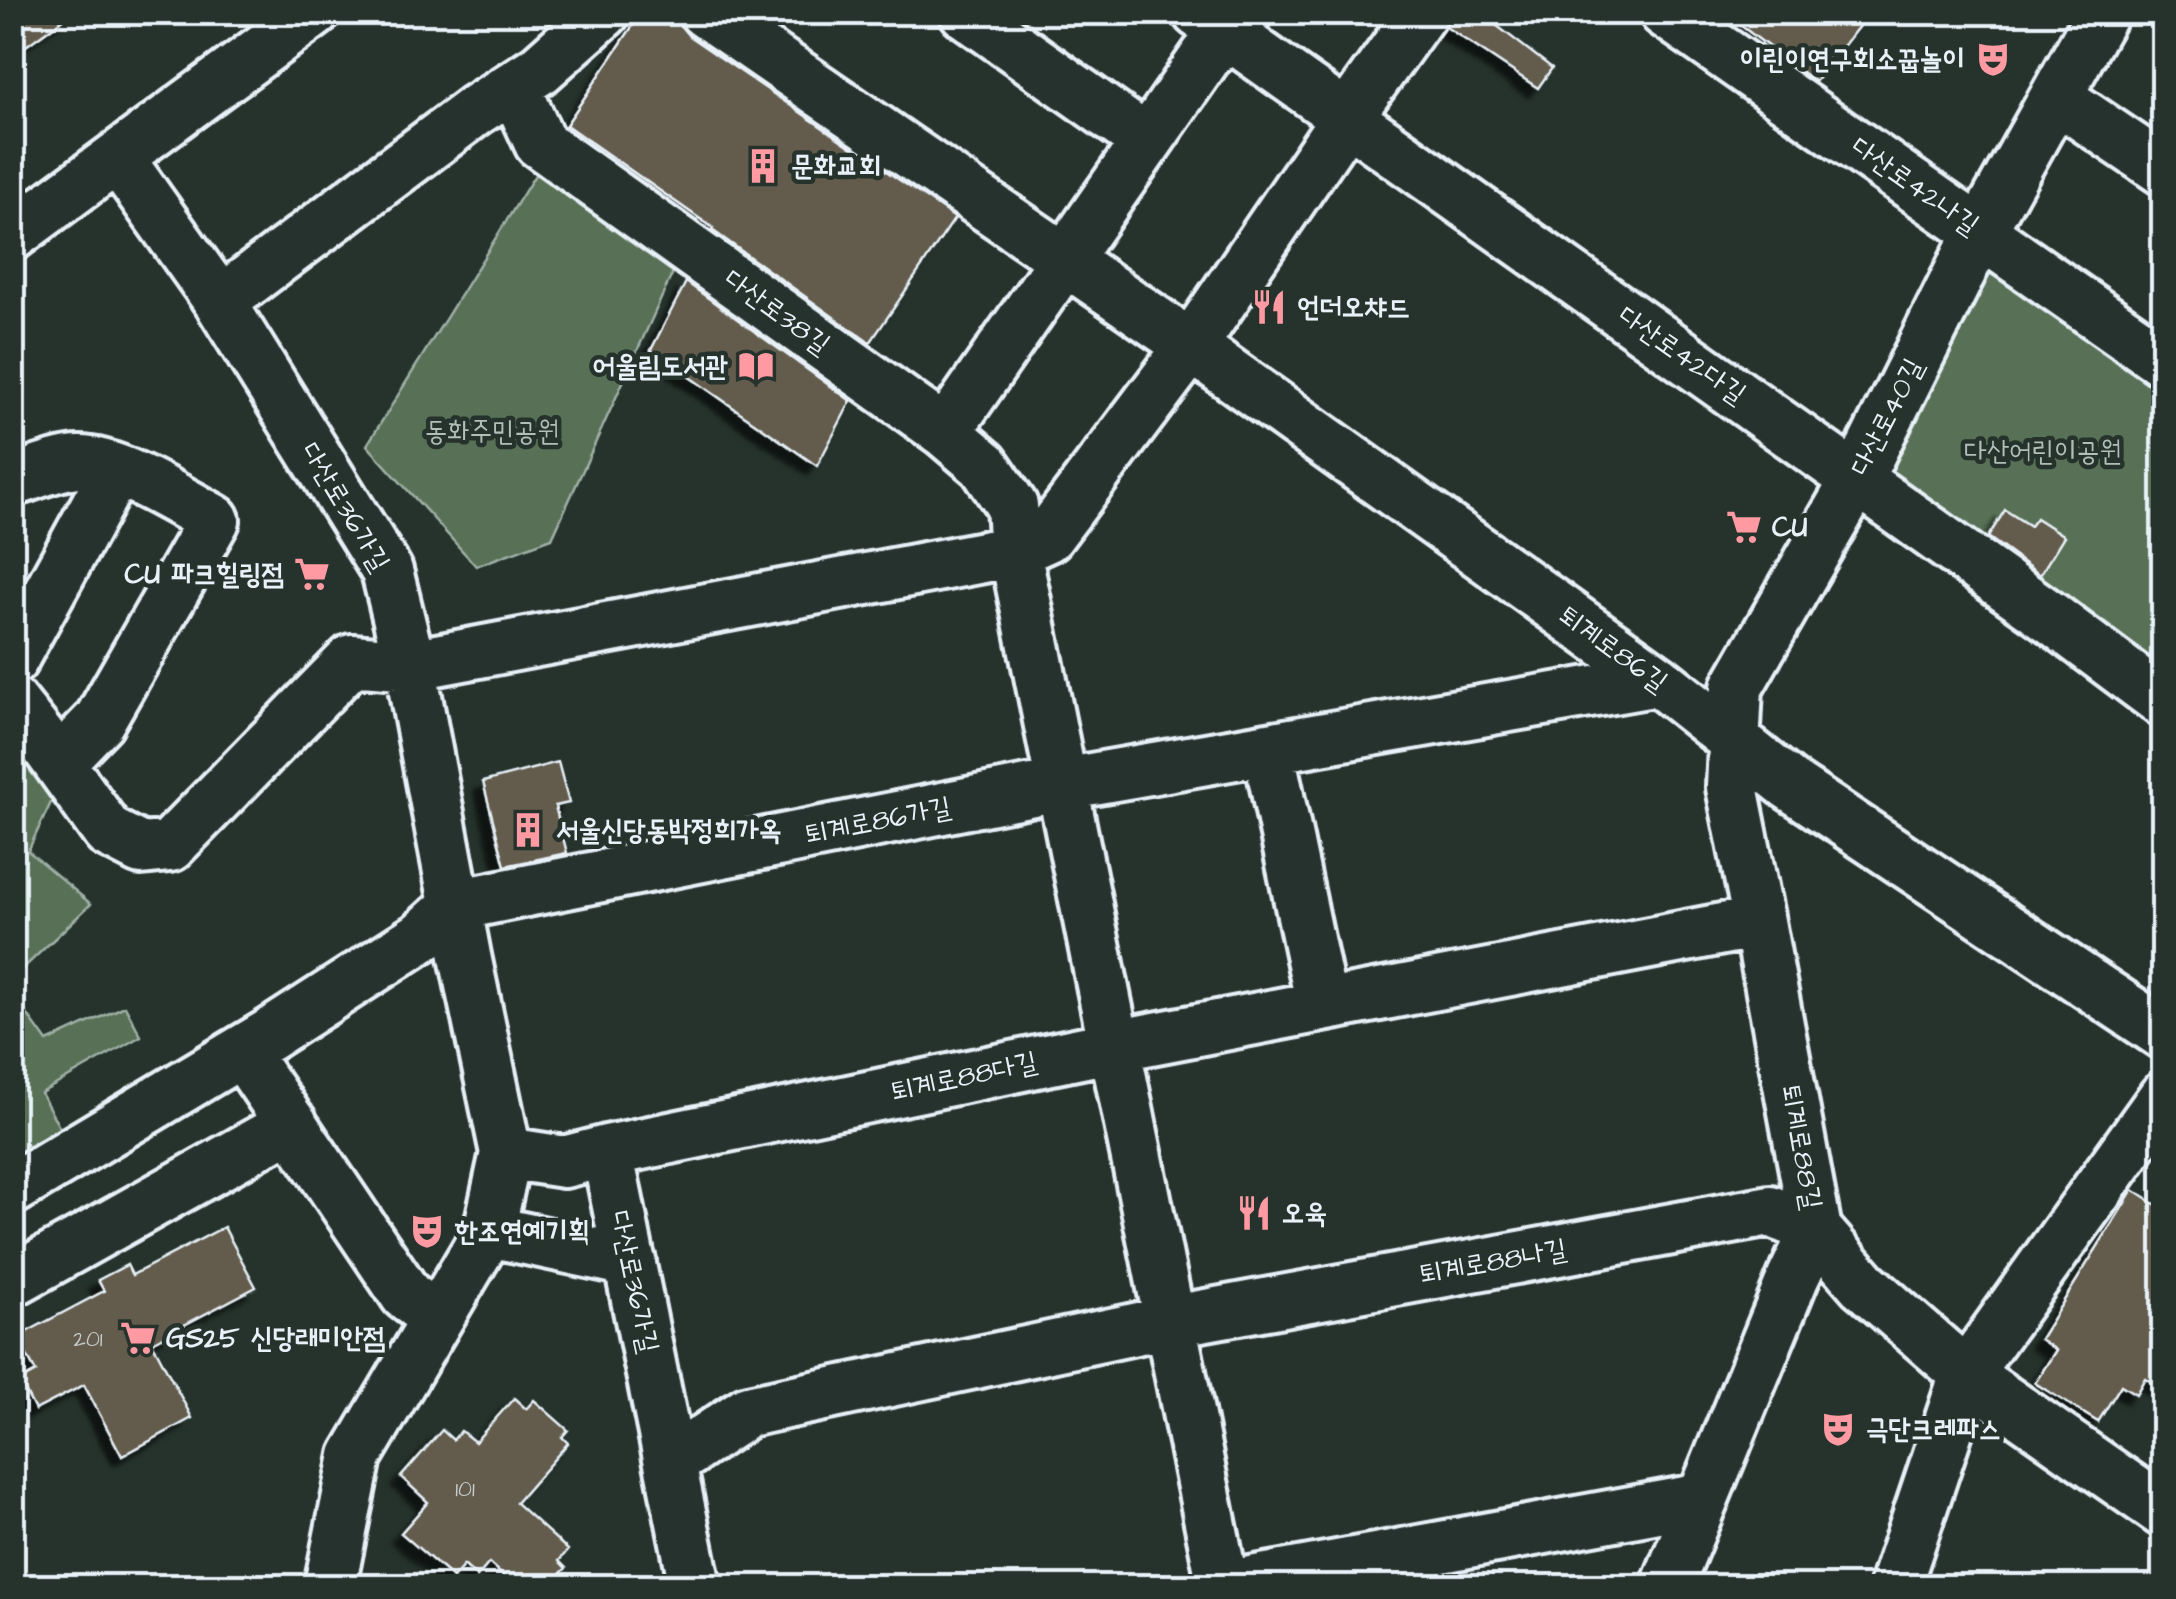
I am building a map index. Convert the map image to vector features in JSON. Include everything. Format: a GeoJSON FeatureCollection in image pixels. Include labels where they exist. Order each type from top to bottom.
{"type":"FeatureCollection","features":[{"type":"Feature","properties":{"kind":"street"},"geometry":{"type":"LineString","coordinates":[[12,236],[314,12]]}},
{"type":"Feature","properties":{"kind":"street"},"geometry":{"type":"LineString","coordinates":[[220,302],[476,110],[540,69],[604,12]]}},
{"type":"Feature","properties":{"kind":"street","name":"퇴계로86길"},"geometry":{"type":"LineString","coordinates":[[704,12],[1191,346],[1658,680],[1789,784],[2164,1034]]}},
{"type":"Feature","properties":{"kind":"street"},"geometry":{"type":"LineString","coordinates":[[964,12],[1147,141]]}},
{"type":"Feature","properties":{"kind":"street"},"geometry":{"type":"LineString","coordinates":[[12,480],[96,466],[151,486],[214,520],[99,721],[28,735],[108,832],[142,849],[170,846],[352,660],[410,665],[1015,551],[1048,536],[1191,346],[1422,12]]}},
{"type":"Feature","properties":{"kind":"street","name":"다산로42나길"},"geometry":{"type":"LineString","coordinates":[[1666,12],[2164,362]]}},
{"type":"Feature","properties":{"kind":"street","name":"다산로40길"},"geometry":{"type":"LineString","coordinates":[[1733,740],[1737,687],[1856,479],[1980,232],[2103,12]]}},
{"type":"Feature","properties":{"kind":"street"},"geometry":{"type":"LineString","coordinates":[[944,432],[1207,55],[1225,20]]}},
{"type":"Feature","properties":{"kind":"street","name":"다산로42다길"},"geometry":{"type":"LineString","coordinates":[[1225,20],[1348,117],[2053,618],[2164,702]]}},
{"type":"Feature","properties":{"kind":"street","name":"다산로38길"},"geometry":{"type":"LineString","coordinates":[[514,86],[540,142],[944,432],[984,465],[1012,506],[1015,551],[1064,784]]}},
{"type":"Feature","properties":{"kind":"street"},"geometry":{"type":"LineString","coordinates":[[2056,97],[2164,170]]}},
{"type":"Feature","properties":{"kind":"street","name":"다산로36가길"},"geometry":{"type":"LineString","coordinates":[[118,158],[220,302],[386,571],[410,665],[506,1153]]}},
{"type":"Feature","properties":{"kind":"street"},"geometry":{"type":"LineString","coordinates":[[12,660],[96,466]]}},
{"type":"Feature","properties":{"kind":"street","name":"퇴계로86가길"},"geometry":{"type":"LineString","coordinates":[[456,905],[1064,784],[1658,680]]}},
{"type":"Feature","properties":{"kind":"street","name":"퇴계로88길"},"geometry":{"type":"LineString","coordinates":[[1733,740],[1732,788],[1816,1230],[1863,1284],[1966,1374],[2164,1512]]}},
{"type":"Feature","properties":{"kind":"street"},"geometry":{"type":"LineString","coordinates":[[1268,748],[1322,1006]]}},
{"type":"Feature","properties":{"kind":"street"},"geometry":{"type":"LineString","coordinates":[[1064,784],[1168,1322],[1226,1586],[1702,1499]]}},
{"type":"Feature","properties":{"kind":"street"},"geometry":{"type":"LineString","coordinates":[[12,1189],[242,1052],[421,937],[456,905]]}},
{"type":"Feature","properties":{"kind":"street","name":"퇴계로88다길"},"geometry":{"type":"LineString","coordinates":[[607,1151],[1114,1046],[1759,922]]}},
{"type":"Feature","properties":{"kind":"street"},"geometry":{"type":"LineString","coordinates":[[242,1052],[406,1295],[437,1318]]}},
{"type":"Feature","properties":{"kind":"street"},"geometry":{"type":"LineString","coordinates":[[1895,1586],[1966,1374],[2164,1097]]}},
{"type":"Feature","properties":{"kind":"street"},"geometry":{"type":"LineString","coordinates":[[12,1281],[292,1124]]}},
{"type":"Feature","properties":{"kind":"street"},"geometry":{"type":"LineString","coordinates":[[330,1586],[356,1456],[490,1230],[506,1153],[564,1162],[607,1151]]}},
{"type":"Feature","properties":{"kind":"street","name":"다산로36가길"},"geometry":{"type":"LineString","coordinates":[[607,1151],[695,1586]]}},
{"type":"Feature","properties":{"kind":"street","name":"퇴계로88나길"},"geometry":{"type":"LineString","coordinates":[[672,1462],[748,1411],[1168,1322],[1770,1211],[1816,1230]]}},
{"type":"Feature","properties":{"kind":"street"},"geometry":{"type":"LineString","coordinates":[[490,1230],[630,1261]]}},
{"type":"Feature","properties":{"kind":"street"},"geometry":{"type":"LineString","coordinates":[[1666,1586],[1816,1230]]}},
{"type":"Feature","properties":{"kind":"green space","name":"동화주민공원"},"geometry":{"type":"Polygon","coordinates":[[[538,170],[675,268],[552,538],[476,566],[367,445],[538,170]]]}},
{"type":"Feature","properties":{"kind":"green space","name":"다산어린이공원"},"geometry":{"type":"Polygon","coordinates":[[[1987,270],[2163,393],[2163,677],[1878,479],[1987,270]]]}},
{"type":"Feature","properties":{"kind":"green space"},"geometry":{"type":"Polygon","coordinates":[[[33,754],[57,790],[28,851],[91,904],[13,978],[12,789],[33,754]]]}},
{"type":"Feature","properties":{"kind":"green space"},"geometry":{"type":"Polygon","coordinates":[[[12,993],[47,1042],[125,1006],[141,1036],[41,1093],[65,1138],[12,1170],[12,993]]]}},
{"type":"Feature","properties":{"kind":"building"},"geometry":{"type":"Polygon","coordinates":[[[12,12],[73,12],[12,56],[12,12]]]}},
{"type":"Feature","properties":{"kind":"building","name":"문화교회"},"geometry":{"type":"Polygon","coordinates":[[[642,12],[677,13],[689,36],[955,218],[870,343],[566,125],[642,12]]]}},
{"type":"Feature","properties":{"kind":"building"},"geometry":{"type":"Polygon","coordinates":[[[1450,12],[1479,12],[1552,68],[1538,88],[1446,27],[1450,12]]]}},
{"type":"Feature","properties":{"kind":"building"},"geometry":{"type":"Polygon","coordinates":[[[1723,12],[1870,12],[1815,82],[1723,12]]]}},
{"type":"Feature","properties":{"kind":"building","name":"어울림도서관"},"geometry":{"type":"Polygon","coordinates":[[[686,282],[851,401],[817,466],[651,350],[686,282]]]}},
{"type":"Feature","properties":{"kind":"building"},"geometry":{"type":"Polygon","coordinates":[[[2005,510],[2030,526],[2036,518],[2064,536],[2040,575],[1988,537],[2005,510]]]}},
{"type":"Feature","properties":{"kind":"building","name":"서울신당동박정희가옥"},"geometry":{"type":"Polygon","coordinates":[[[558,762],[569,803],[555,806],[567,853],[505,866],[483,782],[558,762]]]}},
{"type":"Feature","properties":{"kind":"building"},"geometry":{"type":"Polygon","coordinates":[[[2133,1190],[2164,1210],[2164,1390],[2145,1378],[2136,1394],[2121,1385],[2098,1422],[2035,1383],[2056,1350],[2040,1339],[2133,1190]]]}},
{"type":"Feature","properties":{"kind":"building"},"geometry":{"type":"Polygon","coordinates":[[[224,1227],[256,1287],[152,1342],[192,1418],[122,1456],[84,1385],[35,1410],[20,1381],[36,1372],[17,1337],[104,1291],[98,1280],[127,1265],[132,1275],[224,1227]]]}},
{"type":"Feature","properties":{"kind":"building"},"geometry":{"type":"Polygon","coordinates":[[[514,1398],[526,1409],[534,1400],[568,1430],[562,1437],[568,1443],[516,1503],[568,1550],[559,1561],[566,1568],[549,1586],[514,1586],[489,1563],[477,1577],[464,1565],[453,1578],[401,1533],[428,1502],[401,1477],[442,1430],[453,1440],[461,1431],[475,1442],[514,1398]]]}},
{"type":"Feature","properties":{"kind":"place","name":"이린이연구회소꿉놀이"},"geometry":{"type":"Point","coordinates":[1993,59]}},
{"type":"Feature","properties":{"kind":"place","name":"문화교회"},"geometry":{"type":"Point","coordinates":[763,166]}},
{"type":"Feature","properties":{"kind":"place","name":"언더오챠드"},"geometry":{"type":"Point","coordinates":[1269,307]}},
{"type":"Feature","properties":{"kind":"place","name":"어울림도서관"},"geometry":{"type":"Point","coordinates":[756,366]}},
{"type":"Feature","properties":{"kind":"place","name":"CU"},"geometry":{"type":"Point","coordinates":[1744,527]}},
{"type":"Feature","properties":{"kind":"place","name":"CU 파크힐링점"},"geometry":{"type":"Point","coordinates":[312,574]}},
{"type":"Feature","properties":{"kind":"place","name":"서울신당동박정희가옥"},"geometry":{"type":"Point","coordinates":[528,830]}},
{"type":"Feature","properties":{"kind":"place","name":"오육"},"geometry":{"type":"Point","coordinates":[1254,1213]}},
{"type":"Feature","properties":{"kind":"place","name":"한조연예기획"},"geometry":{"type":"Point","coordinates":[427,1231]}},
{"type":"Feature","properties":{"kind":"place","name":"GS25 신당래미안점"},"geometry":{"type":"Point","coordinates":[138,1338]}},
{"type":"Feature","properties":{"kind":"place","name":"극단크레파스"},"geometry":{"type":"Point","coordinates":[1838,1429]}}]}
